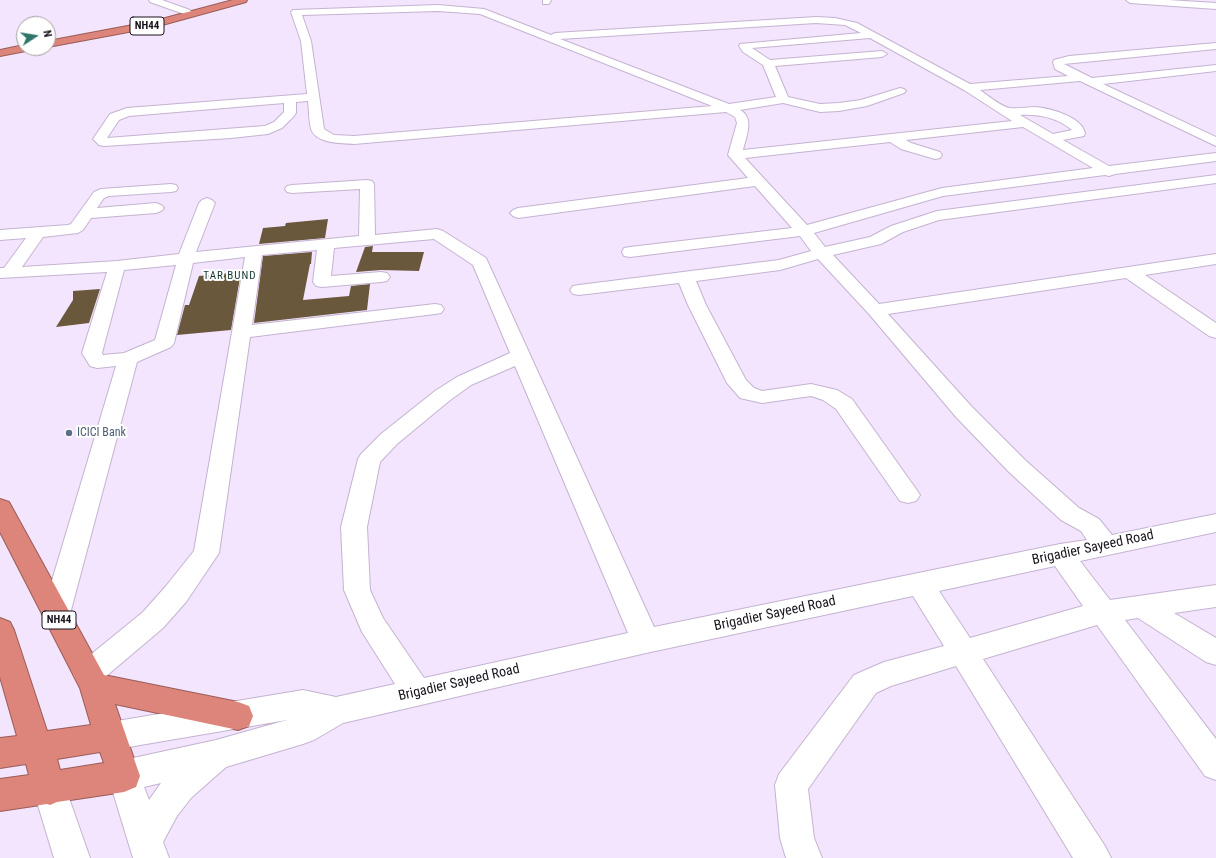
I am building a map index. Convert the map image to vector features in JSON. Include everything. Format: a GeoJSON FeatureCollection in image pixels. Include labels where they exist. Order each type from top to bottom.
{"type":"FeatureCollection","features":[{"type":"Feature","properties":{"kind":"highway","name":"NH44"},"geometry":{"type":"LineString","coordinates":[[56,41],[149,22],[186,7],[230,0]]}},
{"type":"Feature","properties":{"kind":"highway","name":"NH44"},"geometry":{"type":"LineString","coordinates":[[56,42],[155,24],[244,0]]}},
{"type":"Feature","properties":{"kind":"highway"},"geometry":{"type":"LineString","coordinates":[[0,50],[16,47]]}},
{"type":"Feature","properties":{"kind":"highway"},"geometry":{"type":"LineString","coordinates":[[0,53],[16,50]]}},
{"type":"Feature","properties":{"kind":"highway","name":"NH44"},"geometry":{"type":"LineString","coordinates":[[0,508],[91,680],[124,776]]}},
{"type":"Feature","properties":{"kind":"highway"},"geometry":{"type":"LineString","coordinates":[[0,630],[50,789]]}},
{"type":"Feature","properties":{"kind":"highway"},"geometry":{"type":"LineString","coordinates":[[91,680],[238,716]]}},
{"type":"Feature","properties":{"kind":"highway"},"geometry":{"type":"LineString","coordinates":[[0,753],[111,736]]}},
{"type":"Feature","properties":{"kind":"highway"},"geometry":{"type":"LineString","coordinates":[[0,795],[50,789],[124,776]]}},
{"type":"Feature","properties":{"kind":"street"},"geometry":{"type":"LineString","coordinates":[[153,0],[172,7],[186,7]]}},
{"type":"Feature","properties":{"kind":"street"},"geometry":{"type":"LineString","coordinates":[[1130,0],[1185,2],[1216,6]]}},
{"type":"Feature","properties":{"kind":"street"},"geometry":{"type":"LineString","coordinates":[[736,155],[743,123],[741,115],[728,108],[481,11],[438,8],[296,12],[306,41],[318,130],[323,136],[331,139],[354,140],[728,108],[783,99],[820,108],[839,107],[863,103],[900,91]]}},
{"type":"Feature","properties":{"kind":"street"},"geometry":{"type":"LineString","coordinates":[[548,37],[836,20],[854,25],[968,88],[1109,172]]}},
{"type":"Feature","properties":{"kind":"street"},"geometry":{"type":"LineString","coordinates":[[783,99],[768,63],[747,50],[744,46],[870,35]]}},
{"type":"Feature","properties":{"kind":"street"},"geometry":{"type":"LineString","coordinates":[[1216,46],[1069,59],[1058,62],[1059,67],[1216,142]]}},
{"type":"Feature","properties":{"kind":"street"},"geometry":{"type":"LineString","coordinates":[[768,63],[882,54]]}},
{"type":"Feature","properties":{"kind":"street"},"geometry":{"type":"LineString","coordinates":[[968,88],[1174,73],[1216,68]]}},
{"type":"Feature","properties":{"kind":"street"},"geometry":{"type":"LineString","coordinates":[[1174,73],[1193,81]]}},
{"type":"Feature","properties":{"kind":"street"},"geometry":{"type":"LineString","coordinates":[[1113,93],[1137,91]]}},
{"type":"Feature","properties":{"kind":"street"},"geometry":{"type":"LineString","coordinates":[[290,98],[290,113],[278,125],[268,130],[232,134],[104,142],[100,139],[114,117],[127,112],[290,98],[314,97]]}},
{"type":"Feature","properties":{"kind":"street"},"geometry":{"type":"LineString","coordinates":[[1006,112],[1032,110],[1048,112],[1078,128],[1079,133],[1050,138]]}},
{"type":"Feature","properties":{"kind":"street"},"geometry":{"type":"LineString","coordinates":[[736,155],[1025,123]]}},
{"type":"Feature","properties":{"kind":"street"},"geometry":{"type":"LineString","coordinates":[[893,138],[904,152],[935,155]]}},
{"type":"Feature","properties":{"kind":"street"},"geometry":{"type":"LineString","coordinates":[[736,155],[804,231],[821,253],[875,310],[964,412],[1017,466],[1070,514],[1071,526],[1097,546]]}},
{"type":"Feature","properties":{"kind":"street"},"geometry":{"type":"LineString","coordinates":[[630,252],[804,231],[942,192],[1109,172],[1216,157]]}},
{"type":"Feature","properties":{"kind":"street"},"geometry":{"type":"LineString","coordinates":[[579,290],[686,278],[780,265],[875,240],[897,229],[937,216],[1216,179]]}},
{"type":"Feature","properties":{"kind":"street"},"geometry":{"type":"LineString","coordinates":[[518,213],[759,181]]}},
{"type":"Feature","properties":{"kind":"street"},"geometry":{"type":"LineString","coordinates":[[292,189],[367,184],[367,241]]}},
{"type":"Feature","properties":{"kind":"street"},"geometry":{"type":"LineString","coordinates":[[0,235],[72,230],[78,227],[99,195],[106,192],[171,188]]}},
{"type":"Feature","properties":{"kind":"street"},"geometry":{"type":"LineString","coordinates":[[117,266],[92,353],[97,362],[128,359],[164,343],[186,258],[207,204]]}},
{"type":"Feature","properties":{"kind":"street"},"geometry":{"type":"LineString","coordinates":[[86,214],[156,208]]}},
{"type":"Feature","properties":{"kind":"street"},"geometry":{"type":"LineString","coordinates":[[5,272],[38,232]]}},
{"type":"Feature","properties":{"kind":"street"},"geometry":{"type":"LineString","coordinates":[[5,272],[117,266],[254,251],[437,234],[480,262],[646,641]]}},
{"type":"Feature","properties":{"kind":"street"},"geometry":{"type":"LineString","coordinates":[[326,244],[322,282],[382,277]]}},
{"type":"Feature","properties":{"kind":"street"},"geometry":{"type":"LineString","coordinates":[[91,680],[153,620],[176,594],[206,553],[254,251]]}},
{"type":"Feature","properties":{"kind":"street"},"geometry":{"type":"LineString","coordinates":[[875,310],[1216,259]]}},
{"type":"Feature","properties":{"kind":"street"},"geometry":{"type":"LineString","coordinates":[[1129,272],[1216,332]]}},
{"type":"Feature","properties":{"kind":"street"},"geometry":{"type":"LineString","coordinates":[[686,278],[697,305],[736,383],[747,393],[762,397],[811,390],[830,395],[844,404],[908,495]]}},
{"type":"Feature","properties":{"kind":"street"},"geometry":{"type":"LineString","coordinates":[[242,332],[435,309]]}},
{"type":"Feature","properties":{"kind":"street"},"geometry":{"type":"LineString","coordinates":[[417,692],[372,624],[357,590],[354,526],[369,459],[389,439],[442,396],[464,381],[521,356]]}},
{"type":"Feature","properties":{"kind":"street"},"geometry":{"type":"LineString","coordinates":[[56,614],[128,359]]}},
{"type":"Feature","properties":{"kind":"street","name":"Brigadier Sayeed Road"},"geometry":{"type":"LineString","coordinates":[[124,776],[216,755],[303,730],[336,711],[417,692],[646,641],[1097,546],[1216,523]]}},
{"type":"Feature","properties":{"kind":"street"},"geometry":{"type":"LineString","coordinates":[[1060,554],[1216,765]]}},
{"type":"Feature","properties":{"kind":"street"},"geometry":{"type":"LineString","coordinates":[[920,584],[1093,858]]}},
{"type":"Feature","properties":{"kind":"street"},"geometry":{"type":"LineString","coordinates":[[804,858],[797,838],[791,785],[865,684],[884,674],[1103,612],[1216,596]]}},
{"type":"Feature","properties":{"kind":"street"},"geometry":{"type":"LineString","coordinates":[[1141,606],[1216,653]]}},
{"type":"Feature","properties":{"kind":"street","name":"Brigadier Sayeed Road"},"geometry":{"type":"LineString","coordinates":[[111,736],[303,704],[336,711]]}},
{"type":"Feature","properties":{"kind":"street"},"geometry":{"type":"LineString","coordinates":[[148,848],[165,804],[179,787],[216,755]]}},
{"type":"Feature","properties":{"kind":"street"},"geometry":{"type":"LineString","coordinates":[[124,776],[148,848]]}},
{"type":"Feature","properties":{"kind":"street"},"geometry":{"type":"LineString","coordinates":[[50,789],[72,858]]}},
{"type":"Feature","properties":{"kind":"building"},"geometry":{"type":"Polygon","coordinates":[[[328,219],[325,238],[259,244],[263,228],[285,226],[286,223],[328,219]]]}},
{"type":"Feature","properties":{"kind":"building"},"geometry":{"type":"Polygon","coordinates":[[[373,246],[372,252],[424,252],[419,271],[381,270],[356,272],[365,247],[373,246]]]}},
{"type":"Feature","properties":{"kind":"building"},"geometry":{"type":"Polygon","coordinates":[[[312,252],[311,264],[303,300],[349,296],[351,286],[370,284],[367,310],[254,323],[263,256],[312,252]]]}},
{"type":"Feature","properties":{"kind":"building"},"geometry":{"type":"Polygon","coordinates":[[[241,272],[231,330],[177,335],[185,305],[189,305],[199,276],[241,272]]]}},
{"type":"Feature","properties":{"kind":"building"},"geometry":{"type":"Polygon","coordinates":[[[100,289],[89,323],[56,327],[73,300],[73,291],[100,289]]]}},
{"type":"Feature","properties":{"kind":"place","name":"ICICI Bank"},"geometry":{"type":"Point","coordinates":[69,433]}},
{"type":"Feature","properties":{"kind":"district","name":"TAR BUND"},"geometry":{"type":"Point","coordinates":[230,276]}}]}
